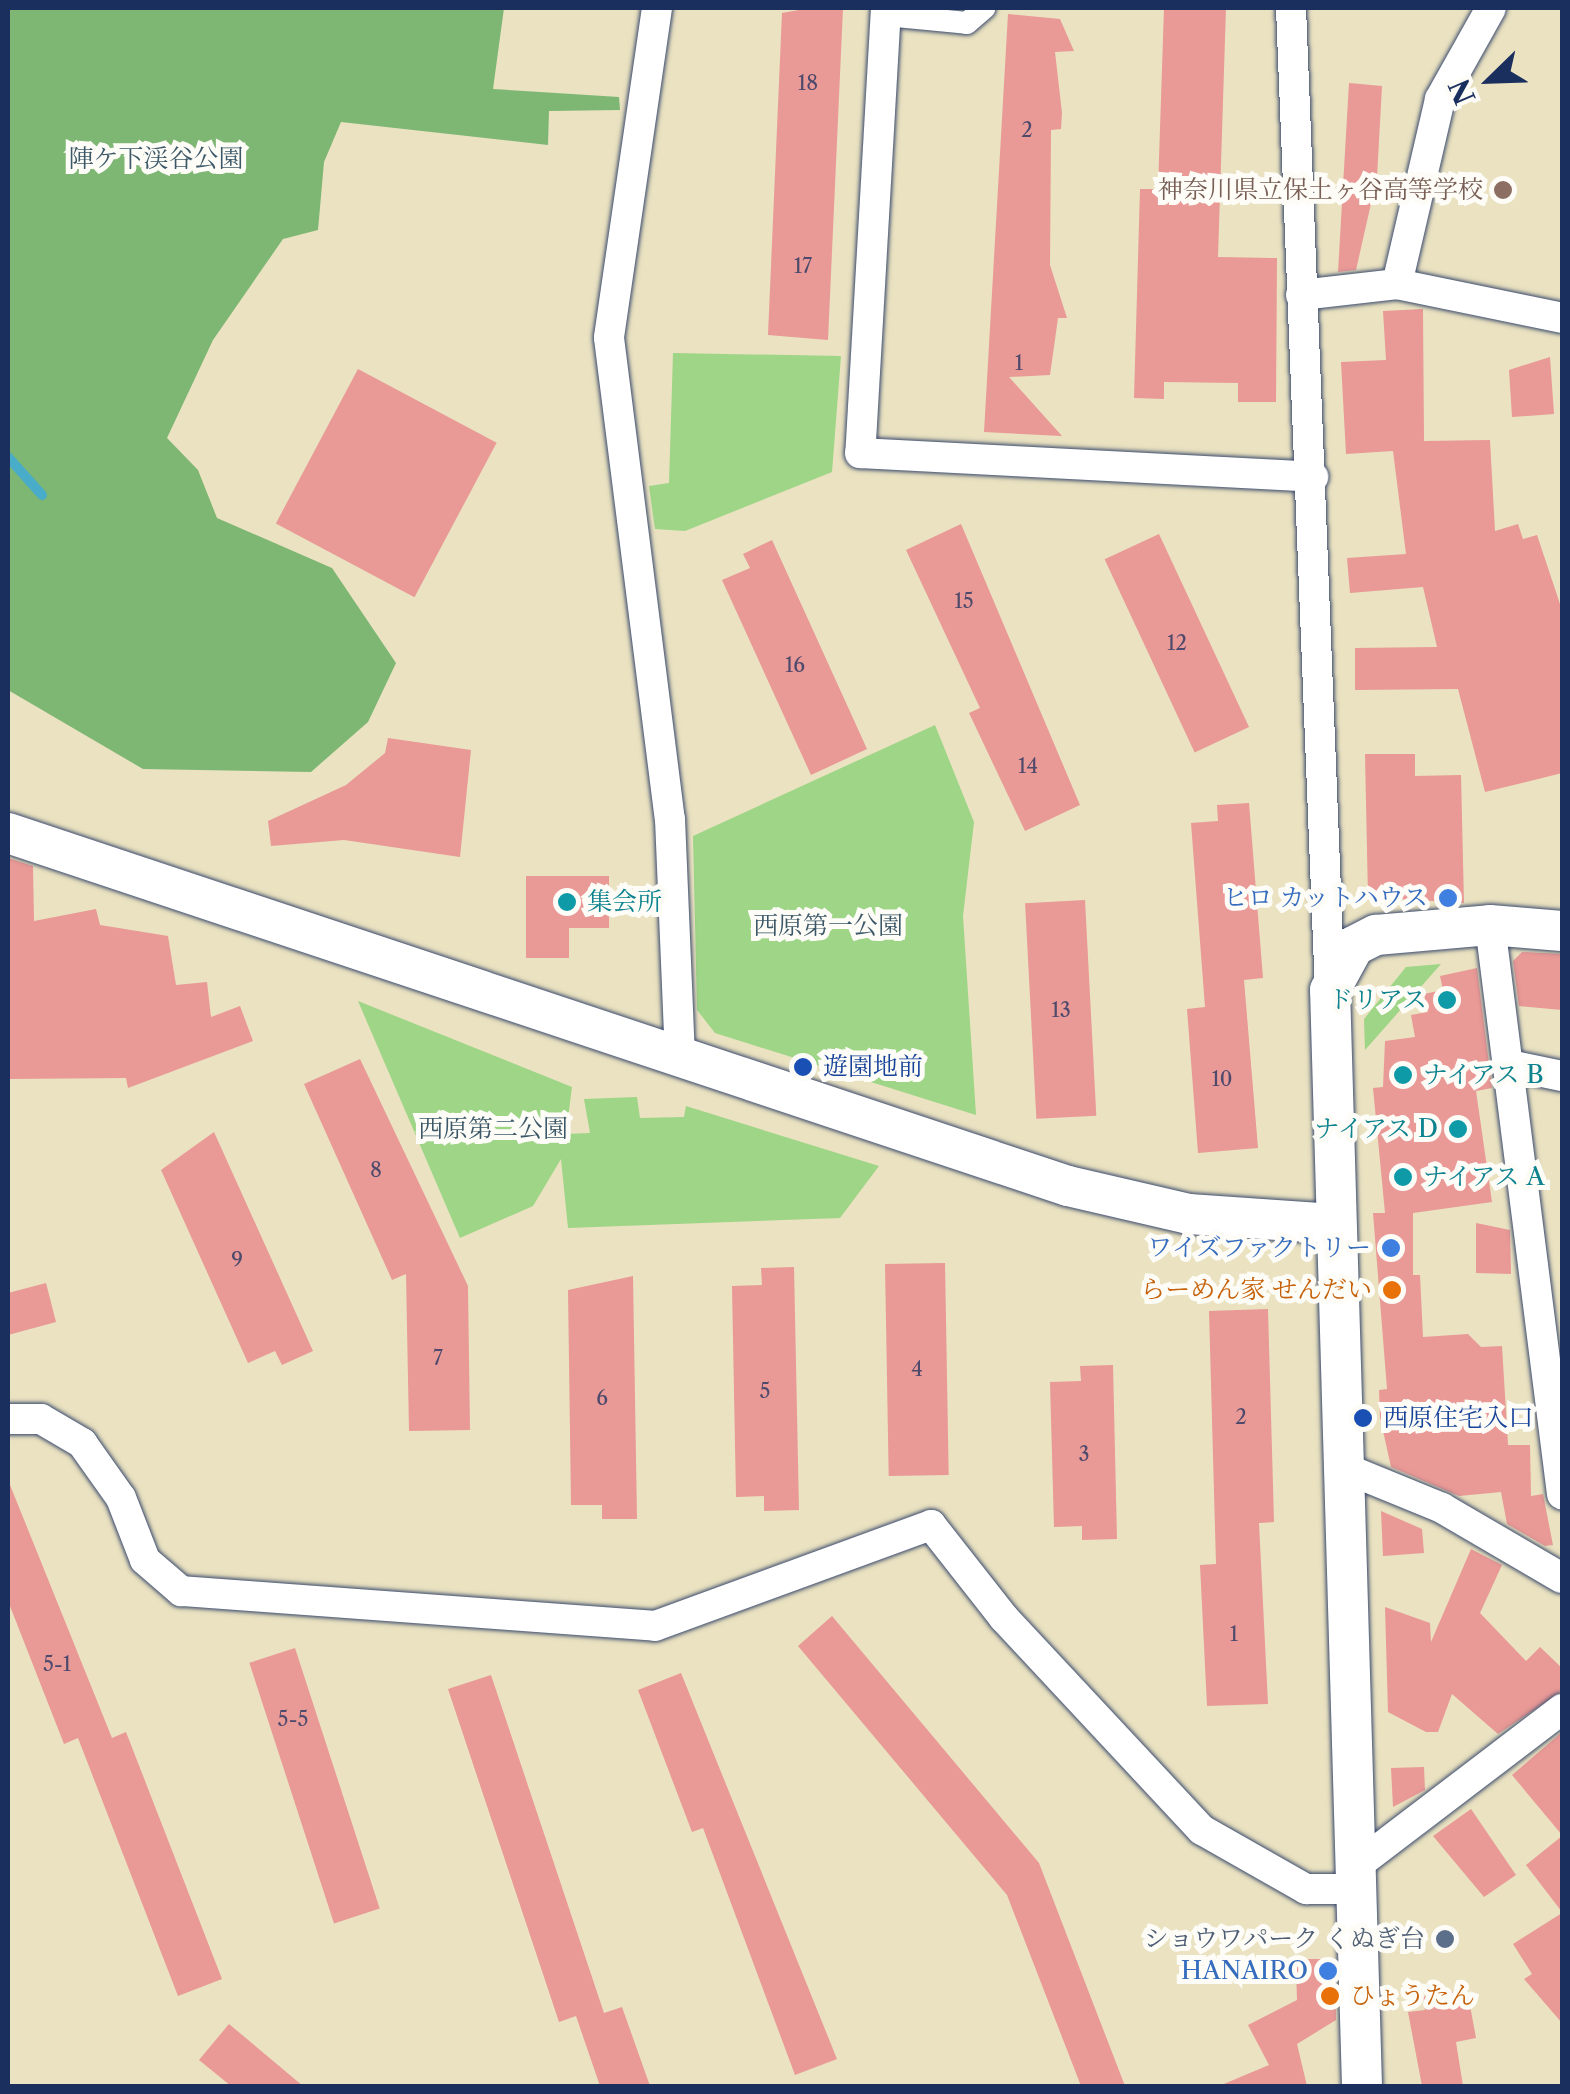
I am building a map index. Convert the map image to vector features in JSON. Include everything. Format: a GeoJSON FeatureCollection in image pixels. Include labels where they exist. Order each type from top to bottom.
{"type":"FeatureCollection","features":[{"type":"Feature","properties":{"kind":"street"},"geometry":{"type":"LineString","coordinates":[[657,8],[609,338],[670,818],[680,1058]]}},
{"type":"Feature","properties":{"kind":"street"},"geometry":{"type":"LineString","coordinates":[[984,8],[967,23],[886,11],[860,453],[1313,477]]}},
{"type":"Feature","properties":{"kind":"street"},"geometry":{"type":"LineString","coordinates":[[1291,8],[1301,295],[1313,477],[1362,2086]]}},
{"type":"Feature","properties":{"kind":"street"},"geometry":{"type":"LineString","coordinates":[[1396,284],[1440,99],[1491,8]]}},
{"type":"Feature","properties":{"kind":"street"},"geometry":{"type":"LineString","coordinates":[[1301,295],[1396,284],[1562,318]]}},
{"type":"Feature","properties":{"kind":"street"},"geometry":{"type":"LineString","coordinates":[[8,833],[1068,1186],[1190,1214],[1334,1224]]}},
{"type":"Feature","properties":{"kind":"street"},"geometry":{"type":"LineString","coordinates":[[1330,990],[1354,946],[1376,935],[1490,925],[1562,930]]}},
{"type":"Feature","properties":{"kind":"street"},"geometry":{"type":"LineString","coordinates":[[1490,925],[1562,1494]]}},
{"type":"Feature","properties":{"kind":"street"},"geometry":{"type":"LineString","coordinates":[[1509,1066],[1562,1076]]}},
{"type":"Feature","properties":{"kind":"street"},"geometry":{"type":"LineString","coordinates":[[8,1419],[40,1419],[82,1443],[121,1498],[145,1560],[181,1590],[655,1626],[931,1525],[1016,1632],[1202,1830],[1306,1889],[1356,1878],[1562,1709]]}},
{"type":"Feature","properties":{"kind":"street"},"geometry":{"type":"LineString","coordinates":[[1342,1467],[1442,1508],[1562,1578]]}},
{"type":"Feature","properties":{"kind":"green space","name":"陣ケ下渓谷公園"},"geometry":{"type":"Polygon","coordinates":[[[8,8],[504,8],[493,89],[619,97],[620,110],[549,111],[548,145],[341,122],[324,162],[318,230],[283,239],[213,340],[167,438],[198,470],[217,518],[332,568],[396,663],[368,722],[311,772],[143,769],[8,690],[8,8]]]}},
{"type":"Feature","properties":{"kind":"green space"},"geometry":{"type":"Polygon","coordinates":[[[673,353],[841,356],[832,472],[685,531],[655,529],[649,486],[669,483],[673,353]]]}},
{"type":"Feature","properties":{"kind":"green space","name":"西原第一公園"},"geometry":{"type":"Polygon","coordinates":[[[935,725],[974,822],[963,916],[976,1115],[715,1033],[697,1010],[693,836],[935,725]]]}},
{"type":"Feature","properties":{"kind":"green space"},"geometry":{"type":"Polygon","coordinates":[[[1441,964],[1365,1050],[1364,1019],[1406,967],[1441,964]]]}},
{"type":"Feature","properties":{"kind":"green space","name":"西原第二公園"},"geometry":{"type":"Polygon","coordinates":[[[358,1001],[572,1087],[566,1134],[590,1133],[584,1099],[637,1097],[640,1118],[684,1117],[686,1106],[879,1166],[840,1218],[568,1228],[561,1159],[533,1206],[460,1238],[358,1001]]]}},
{"type":"Feature","properties":{"kind":"building"},"geometry":{"type":"Polygon","coordinates":[[[843,8],[828,340],[768,335],[782,13],[843,8]]]}},
{"type":"Feature","properties":{"kind":"building"},"geometry":{"type":"Polygon","coordinates":[[[1164,8],[1226,8],[1218,257],[1277,258],[1276,402],[1238,402],[1238,383],[1164,382],[1164,399],[1134,398],[1140,189],[1158,189],[1164,8]]]}},
{"type":"Feature","properties":{"kind":"building"},"geometry":{"type":"Polygon","coordinates":[[[1008,14],[1060,19],[1074,51],[1055,52],[1062,113],[1061,129],[1051,130],[1050,265],[1067,318],[1058,318],[1050,375],[1009,377],[1062,436],[984,432],[1008,14]]]}},
{"type":"Feature","properties":{"kind":"building"},"geometry":{"type":"Polygon","coordinates":[[[1349,83],[1382,86],[1377,177],[1356,270],[1338,272],[1349,83]]]}},
{"type":"Feature","properties":{"kind":"building"},"geometry":{"type":"Polygon","coordinates":[[[1423,309],[1424,441],[1490,440],[1495,531],[1518,524],[1523,539],[1537,535],[1562,610],[1562,773],[1485,792],[1458,689],[1355,690],[1355,648],[1437,647],[1423,587],[1350,593],[1347,558],[1406,554],[1393,451],[1346,454],[1341,362],[1386,360],[1383,311],[1423,309]]]}},
{"type":"Feature","properties":{"kind":"building"},"geometry":{"type":"Polygon","coordinates":[[[1550,357],[1554,414],[1512,417],[1509,370],[1550,357]]]}},
{"type":"Feature","properties":{"kind":"building"},"geometry":{"type":"Polygon","coordinates":[[[358,369],[497,443],[414,597],[276,524],[358,369]]]}},
{"type":"Feature","properties":{"kind":"building"},"geometry":{"type":"Polygon","coordinates":[[[961,524],[1080,805],[1025,831],[969,713],[980,708],[906,550],[961,524]]]}},
{"type":"Feature","properties":{"kind":"building"},"geometry":{"type":"Polygon","coordinates":[[[1159,534],[1249,727],[1195,752],[1105,559],[1159,534]]]}},
{"type":"Feature","properties":{"kind":"building"},"geometry":{"type":"Polygon","coordinates":[[[772,540],[867,749],[811,775],[722,580],[750,568],[743,554],[772,540]]]}},
{"type":"Feature","properties":{"kind":"building"},"geometry":{"type":"Polygon","coordinates":[[[388,738],[471,750],[460,857],[344,840],[271,846],[268,821],[346,785],[385,753],[388,738]]]}},
{"type":"Feature","properties":{"kind":"building"},"geometry":{"type":"Polygon","coordinates":[[[1365,754],[1415,754],[1415,776],[1461,775],[1464,903],[1368,897],[1365,754]]]}},
{"type":"Feature","properties":{"kind":"building"},"geometry":{"type":"Polygon","coordinates":[[[1249,803],[1263,978],[1244,980],[1258,1148],[1198,1153],[1187,1009],[1205,1007],[1191,823],[1218,821],[1217,805],[1249,803]]]}},
{"type":"Feature","properties":{"kind":"building"},"geometry":{"type":"Polygon","coordinates":[[[8,858],[33,866],[34,921],[96,909],[100,925],[168,936],[176,985],[207,982],[211,1017],[240,1006],[253,1041],[128,1088],[126,1078],[8,1079],[8,858]]]}},
{"type":"Feature","properties":{"kind":"building","name":"集会所"},"geometry":{"type":"Polygon","coordinates":[[[526,876],[609,876],[609,928],[569,928],[569,958],[526,958],[526,876]]]}},
{"type":"Feature","properties":{"kind":"building"},"geometry":{"type":"Polygon","coordinates":[[[1085,900],[1096,1116],[1036,1119],[1025,903],[1085,900]]]}},
{"type":"Feature","properties":{"kind":"building"},"geometry":{"type":"Polygon","coordinates":[[[1522,952],[1562,954],[1562,1010],[1519,1006],[1513,961],[1522,952]]]}},
{"type":"Feature","properties":{"kind":"building"},"geometry":{"type":"Polygon","coordinates":[[[1477,968],[1492,1088],[1476,1091],[1492,1202],[1413,1213],[1413,1275],[1420,1275],[1423,1337],[1468,1334],[1481,1347],[1502,1346],[1508,1445],[1530,1445],[1531,1496],[1543,1494],[1553,1545],[1545,1546],[1507,1524],[1501,1492],[1459,1496],[1391,1467],[1380,1417],[1379,1390],[1387,1389],[1373,1213],[1385,1213],[1373,1088],[1383,1087],[1385,1041],[1415,1037],[1411,1015],[1428,1012],[1424,994],[1443,990],[1440,976],[1477,968]]]}},
{"type":"Feature","properties":{"kind":"building"},"geometry":{"type":"Polygon","coordinates":[[[360,1059],[468,1286],[470,1430],[409,1431],[406,1274],[392,1280],[304,1084],[360,1059]]]}},
{"type":"Feature","properties":{"kind":"building"},"geometry":{"type":"Polygon","coordinates":[[[214,1132],[313,1351],[282,1365],[275,1351],[248,1363],[161,1170],[214,1132]]]}},
{"type":"Feature","properties":{"kind":"building"},"geometry":{"type":"Polygon","coordinates":[[[1476,1223],[1510,1230],[1511,1274],[1476,1273],[1476,1223]]]}},
{"type":"Feature","properties":{"kind":"building"},"geometry":{"type":"Polygon","coordinates":[[[945,1263],[949,1475],[889,1476],[885,1264],[945,1263]]]}},
{"type":"Feature","properties":{"kind":"building"},"geometry":{"type":"Polygon","coordinates":[[[794,1267],[799,1510],[764,1511],[764,1496],[736,1497],[732,1286],[762,1285],[761,1268],[794,1267]]]}},
{"type":"Feature","properties":{"kind":"building"},"geometry":{"type":"Polygon","coordinates":[[[633,1276],[637,1519],[602,1519],[602,1505],[571,1505],[568,1290],[633,1276]]]}},
{"type":"Feature","properties":{"kind":"building"},"geometry":{"type":"Polygon","coordinates":[[[46,1283],[56,1322],[8,1335],[8,1293],[46,1283]]]}},
{"type":"Feature","properties":{"kind":"building"},"geometry":{"type":"Polygon","coordinates":[[[1268,1309],[1274,1522],[1259,1523],[1268,1704],[1207,1706],[1200,1565],[1216,1564],[1209,1311],[1268,1309]]]}},
{"type":"Feature","properties":{"kind":"building"},"geometry":{"type":"Polygon","coordinates":[[[1113,1365],[1117,1539],[1082,1540],[1082,1526],[1054,1527],[1050,1382],[1081,1381],[1080,1366],[1113,1365]]]}},
{"type":"Feature","properties":{"kind":"building"},"geometry":{"type":"Polygon","coordinates":[[[8,1480],[112,1738],[126,1732],[222,1979],[178,1996],[78,1738],[64,1744],[8,1601],[8,1480]]]}},
{"type":"Feature","properties":{"kind":"building"},"geometry":{"type":"Polygon","coordinates":[[[1381,1511],[1422,1529],[1424,1553],[1383,1556],[1381,1511]]]}},
{"type":"Feature","properties":{"kind":"building"},"geometry":{"type":"Polygon","coordinates":[[[1471,1549],[1502,1565],[1480,1613],[1526,1661],[1540,1647],[1562,1668],[1562,1691],[1498,1734],[1452,1694],[1438,1732],[1426,1732],[1388,1712],[1385,1607],[1430,1623],[1431,1642],[1471,1549]]]}},
{"type":"Feature","properties":{"kind":"building"},"geometry":{"type":"Polygon","coordinates":[[[832,1616],[1039,1863],[1125,2086],[1081,2086],[1007,1895],[798,1646],[832,1616]]]}},
{"type":"Feature","properties":{"kind":"building"},"geometry":{"type":"Polygon","coordinates":[[[295,1648],[380,1909],[334,1923],[249,1663],[295,1648]]]}},
{"type":"Feature","properties":{"kind":"building"},"geometry":{"type":"Polygon","coordinates":[[[681,1673],[837,2059],[795,2075],[703,1828],[692,1832],[638,1690],[681,1673]]]}},
{"type":"Feature","properties":{"kind":"building"},"geometry":{"type":"Polygon","coordinates":[[[491,1675],[604,2013],[622,2007],[650,2086],[600,2086],[576,2016],[559,2022],[448,1689],[491,1675]]]}},
{"type":"Feature","properties":{"kind":"building"},"geometry":{"type":"Polygon","coordinates":[[[1562,1732],[1562,1835],[1512,1775],[1562,1732]]]}},
{"type":"Feature","properties":{"kind":"building"},"geometry":{"type":"Polygon","coordinates":[[[1424,1767],[1425,1790],[1393,1807],[1391,1768],[1424,1767]]]}},
{"type":"Feature","properties":{"kind":"building"},"geometry":{"type":"Polygon","coordinates":[[[1471,1809],[1516,1875],[1484,1897],[1433,1836],[1471,1809]]]}},
{"type":"Feature","properties":{"kind":"building"},"geometry":{"type":"Polygon","coordinates":[[[1562,1836],[1562,1912],[1526,1865],[1562,1836]]]}},
{"type":"Feature","properties":{"kind":"building"},"geometry":{"type":"Polygon","coordinates":[[[1562,1913],[1562,2023],[1524,1979],[1532,1974],[1513,1944],[1562,1913]]]}},
{"type":"Feature","properties":{"kind":"building"},"geometry":{"type":"Polygon","coordinates":[[[1306,1959],[1335,1959],[1336,2020],[1297,2044],[1307,2086],[1219,2086],[1269,2065],[1248,2025],[1297,2000],[1296,1968],[1306,1959]]]}},
{"type":"Feature","properties":{"kind":"building"},"geometry":{"type":"Polygon","coordinates":[[[1467,1989],[1476,2038],[1456,2042],[1463,2086],[1422,2086],[1408,2012],[1425,2010],[1423,1997],[1467,1989]]]}},
{"type":"Feature","properties":{"kind":"building"},"geometry":{"type":"Polygon","coordinates":[[[229,2024],[303,2086],[231,2086],[199,2060],[229,2024]]]}},
{"type":"Feature","properties":{"kind":"waterway"},"geometry":{"type":"LineString","coordinates":[[8,457],[42,495]]}},
{"type":"Feature","properties":{"kind":"place","name":"神奈川県立保土ヶ谷高等学校"},"geometry":{"type":"Point","coordinates":[1503,190]}},
{"type":"Feature","properties":{"kind":"place","name":"ヒロ カットハウス"},"geometry":{"type":"Point","coordinates":[1448,898]}},
{"type":"Feature","properties":{"kind":"place","name":"集会所"},"geometry":{"type":"Point","coordinates":[567,902]}},
{"type":"Feature","properties":{"kind":"place","name":"ドリアス"},"geometry":{"type":"Point","coordinates":[1447,1000]}},
{"type":"Feature","properties":{"kind":"place","name":"遊園地前"},"geometry":{"type":"Point","coordinates":[803,1067]}},
{"type":"Feature","properties":{"kind":"place","name":"ナイアス B"},"geometry":{"type":"Point","coordinates":[1403,1075]}},
{"type":"Feature","properties":{"kind":"place","name":"ナイアス D"},"geometry":{"type":"Point","coordinates":[1458,1129]}},
{"type":"Feature","properties":{"kind":"place","name":"ナイアス A"},"geometry":{"type":"Point","coordinates":[1403,1177]}},
{"type":"Feature","properties":{"kind":"place","name":"ワイズファクトリー"},"geometry":{"type":"Point","coordinates":[1391,1248]}},
{"type":"Feature","properties":{"kind":"place","name":"らーめん家 せんだい"},"geometry":{"type":"Point","coordinates":[1392,1290]}},
{"type":"Feature","properties":{"kind":"place","name":"西原住宅入口"},"geometry":{"type":"Point","coordinates":[1363,1418]}},
{"type":"Feature","properties":{"kind":"place","name":"ショウワパーク くぬぎ台"},"geometry":{"type":"Point","coordinates":[1445,1939]}},
{"type":"Feature","properties":{"kind":"place","name":"HANAIRO"},"geometry":{"type":"Point","coordinates":[1328,1971]}},
{"type":"Feature","properties":{"kind":"place","name":"ひょうたん"},"geometry":{"type":"Point","coordinates":[1330,1996]}}]}
